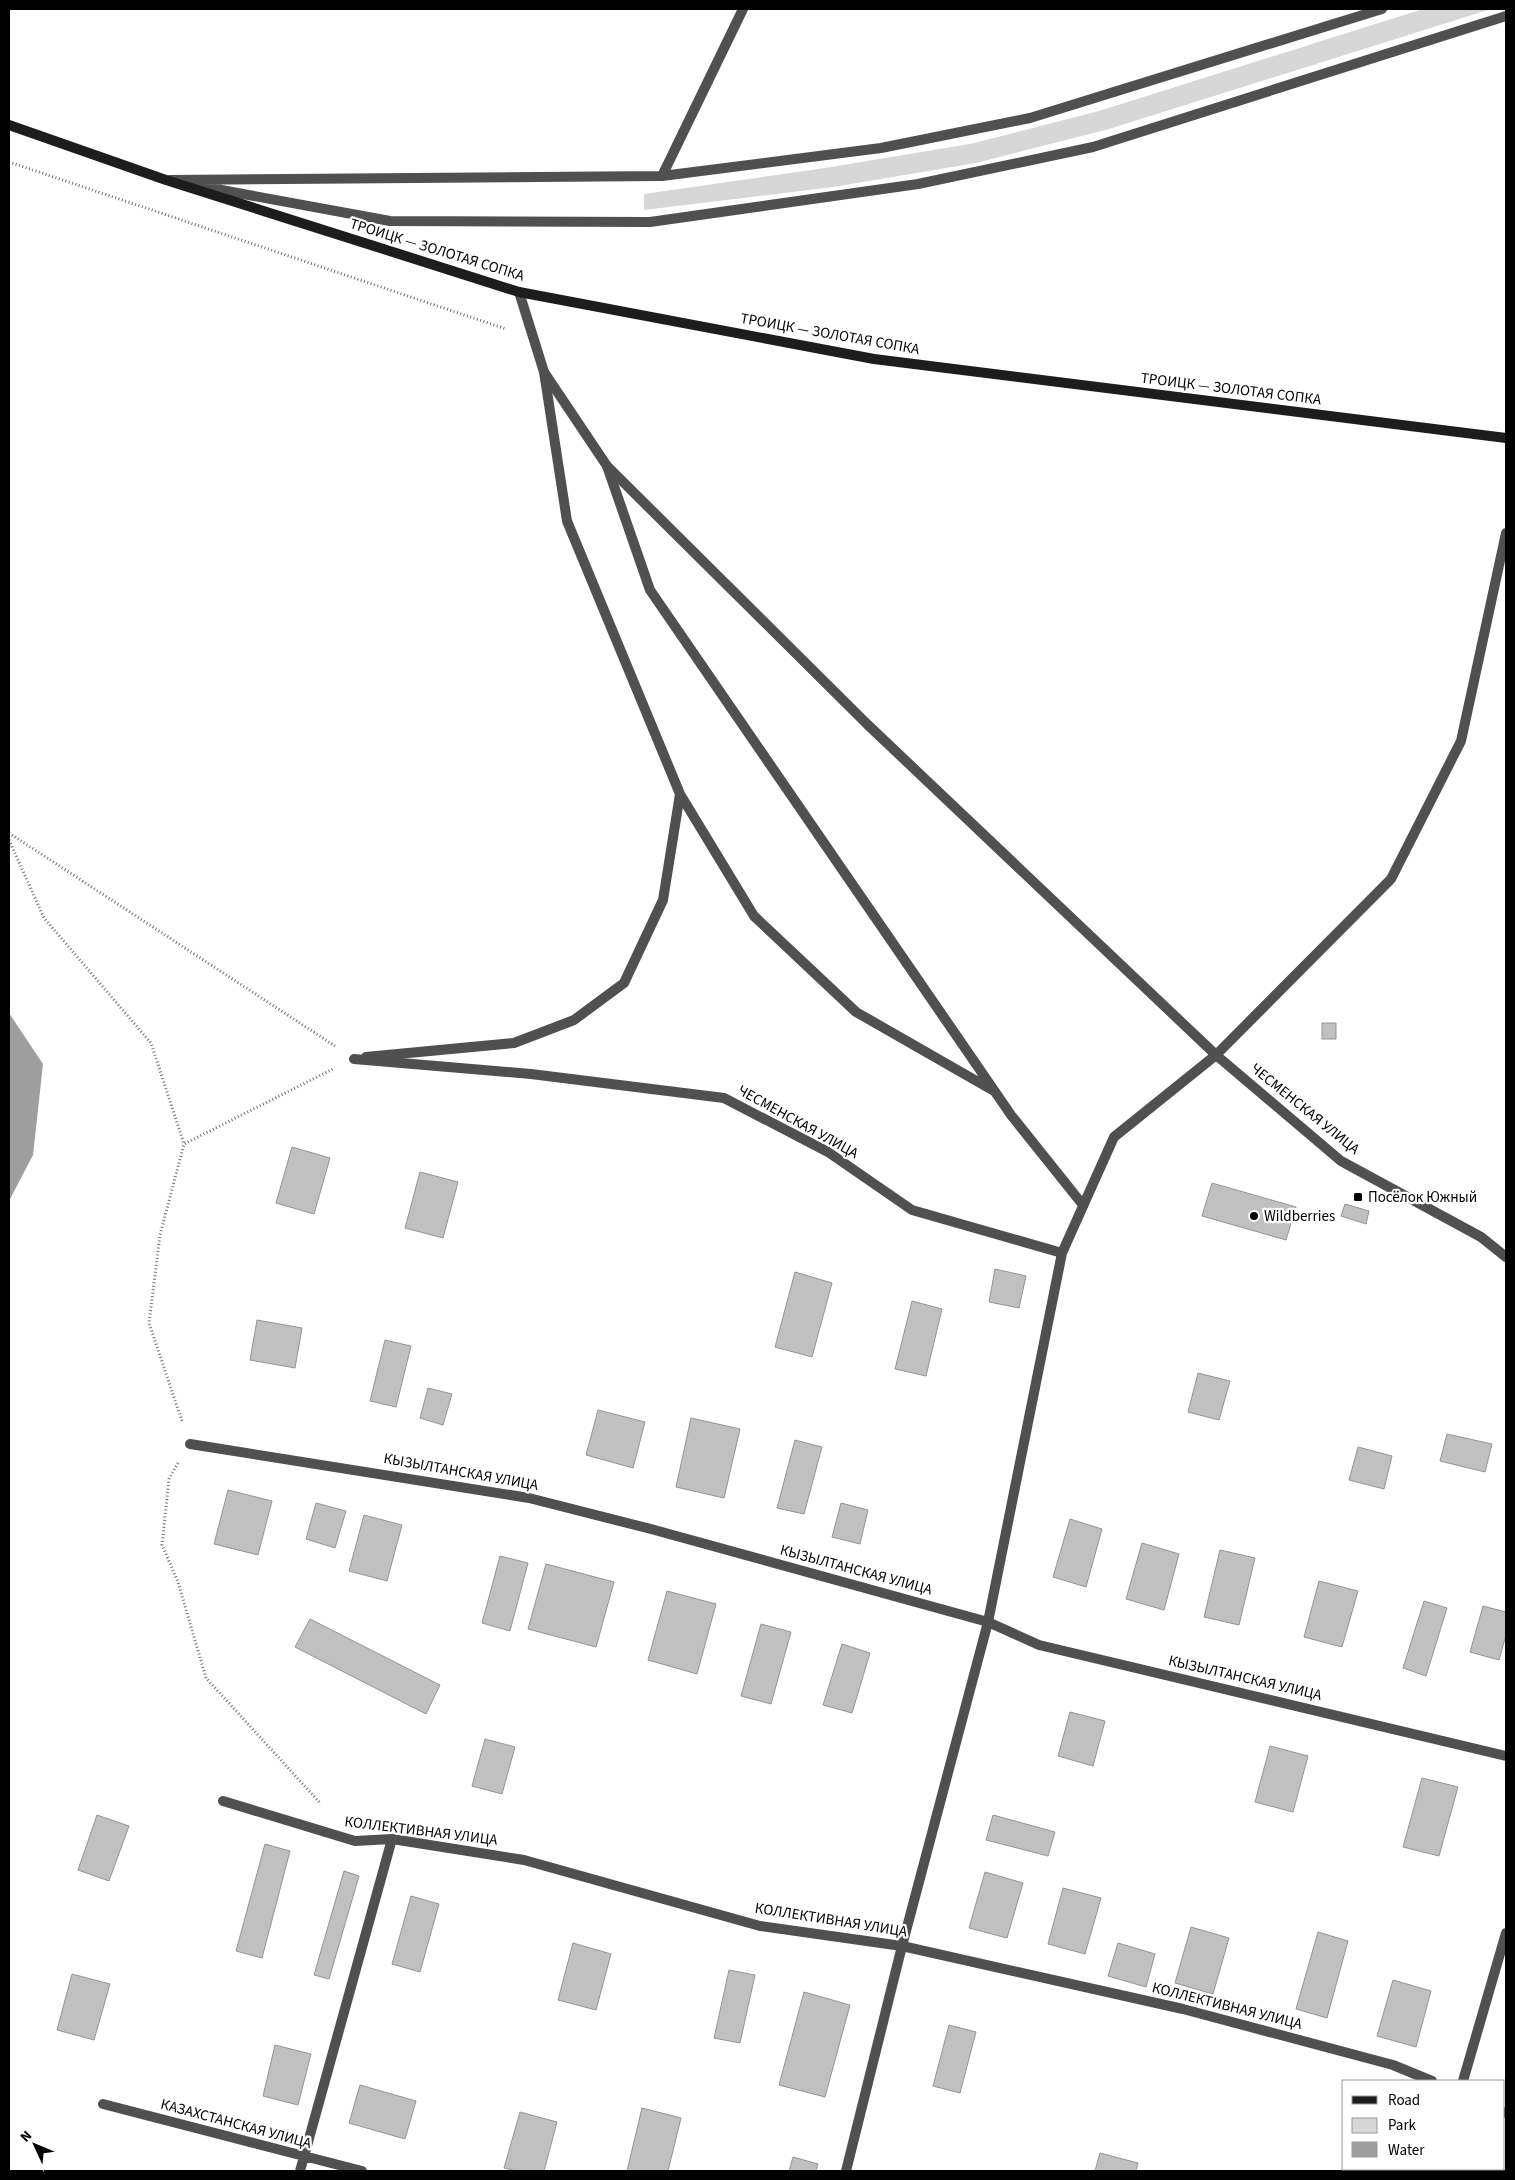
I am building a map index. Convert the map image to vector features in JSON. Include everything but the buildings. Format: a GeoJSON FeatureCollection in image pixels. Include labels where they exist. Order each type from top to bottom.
{"type":"FeatureCollection","features":[{"type":"Feature","properties":{"kind":"street"},"geometry":{"type":"LineString","coordinates":[[662,176],[743,9]]}},
{"type":"Feature","properties":{"kind":"street"},"geometry":{"type":"LineString","coordinates":[[166,180],[662,176],[882,148],[1030,118],[1382,9]]}},
{"type":"Feature","properties":{"kind":"street"},"geometry":{"type":"LineString","coordinates":[[166,180],[390,221],[650,222],[918,184],[1093,147],[1506,16]]}},
{"type":"Feature","properties":{"kind":"street","name":"ТРОИЦК — ЗОЛОТАЯ СОПКА"},"geometry":{"type":"LineString","coordinates":[[9,125],[166,180],[519,292],[874,359],[1506,438]]}},
{"type":"Feature","properties":{"kind":"street"},"geometry":{"type":"LineString","coordinates":[[519,292],[544,372],[567,521],[680,794],[754,916],[856,1012],[994,1091]]}},
{"type":"Feature","properties":{"kind":"street"},"geometry":{"type":"LineString","coordinates":[[544,372],[607,466],[650,590],[994,1091],[1011,1115],[1084,1205]]}},
{"type":"Feature","properties":{"kind":"street","name":"ЧЕСМЕНСКАЯ УЛИЦА"},"geometry":{"type":"LineString","coordinates":[[607,466],[868,725],[1216,1055],[1341,1161],[1481,1236],[1506,1257]]}},
{"type":"Feature","properties":{"kind":"street"},"geometry":{"type":"LineString","coordinates":[[846,2171],[902,1946],[988,1622],[1062,1253],[1114,1137],[1216,1055],[1391,878],[1461,741],[1506,533]]}},
{"type":"Feature","properties":{"kind":"street"},"geometry":{"type":"LineString","coordinates":[[354,1059],[514,1043],[574,1020],[624,983],[663,900],[680,794]]}},
{"type":"Feature","properties":{"kind":"street","name":"ЧЕСМЕНСКАЯ УЛИЦА"},"geometry":{"type":"LineString","coordinates":[[354,1059],[531,1074],[724,1098],[828,1152],[912,1210],[1062,1253]]}},
{"type":"Feature","properties":{"kind":"street","name":"КЫЗЫЛТАНСКАЯ УЛИЦА"},"geometry":{"type":"LineString","coordinates":[[190,1444],[529,1498],[651,1529],[988,1622],[1040,1645],[1506,1756]]}},
{"type":"Feature","properties":{"kind":"street","name":"КОЛЛЕКТИВНАЯ УЛИЦА"},"geometry":{"type":"LineString","coordinates":[[223,1801],[355,1841],[392,1840],[524,1860],[760,1926],[902,1946],[1183,2009],[1393,2065],[1430,2080]]}},
{"type":"Feature","properties":{"kind":"street"},"geometry":{"type":"LineString","coordinates":[[300,2171],[392,1840]]}},
{"type":"Feature","properties":{"kind":"street"},"geometry":{"type":"LineString","coordinates":[[1463,2080],[1506,1933]]}},
{"type":"Feature","properties":{"kind":"street","name":"КАЗАХСТАНСКАЯ УЛИЦА"},"geometry":{"type":"LineString","coordinates":[[103,2104],[362,2171]]}},
{"type":"Feature","properties":{"kind":"path"},"geometry":{"type":"LineString","coordinates":[[9,162],[533,338]]}},
{"type":"Feature","properties":{"kind":"path"},"geometry":{"type":"LineString","coordinates":[[9,833],[354,1059]]}},
{"type":"Feature","properties":{"kind":"path"},"geometry":{"type":"LineString","coordinates":[[9,840],[44,918],[151,1043],[184,1144],[160,1235],[149,1323],[190,1444],[169,1479],[162,1545],[178,1582],[206,1678],[322,1805]]}},
{"type":"Feature","properties":{"kind":"path"},"geometry":{"type":"LineString","coordinates":[[184,1144],[354,1059]]}},
{"type":"Feature","properties":{"kind":"green space"},"geometry":{"type":"Polygon","coordinates":[[[1423,9],[1491,9],[1109,129],[976,163],[833,187],[644,210],[644,194],[825,168],[970,144],[1099,111],[1423,9]]]}},
{"type":"Feature","properties":{"kind":"water"},"geometry":{"type":"Polygon","coordinates":[[[9,1013],[43,1064],[33,1155],[9,1201],[9,1013]]]}},
{"type":"Feature","properties":{"kind":"place","name":"Посёлок Южный"},"geometry":{"type":"Point","coordinates":[1358,1197]}},
{"type":"Feature","properties":{"kind":"place","name":"Wildberries"},"geometry":{"type":"Point","coordinates":[1254,1216]}}]}
